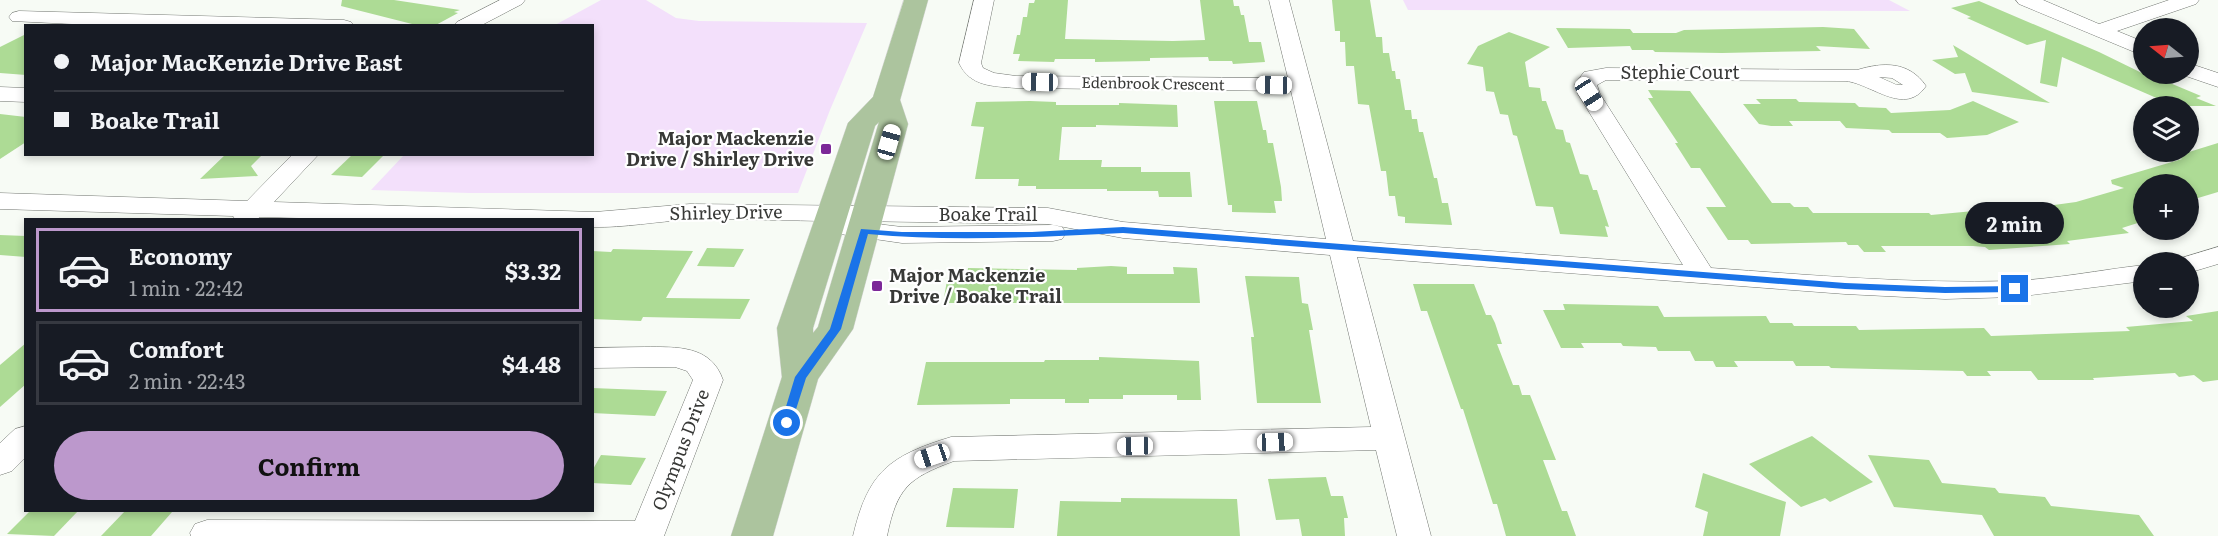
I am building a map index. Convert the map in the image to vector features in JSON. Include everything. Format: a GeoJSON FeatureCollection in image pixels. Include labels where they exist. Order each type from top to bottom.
{"type":"FeatureCollection","features":[{"type":"Feature","properties":{"kind":"main road"},"geometry":{"type":"LineString","coordinates":[[752,536],[800,377],[836,329],[848,221],[894,124],[885,100],[916,0]]}},
{"type":"Feature","properties":{"kind":"street"},"geometry":{"type":"LineString","coordinates":[[0,26],[46,0]]}},
{"type":"Feature","properties":{"kind":"street"},"geometry":{"type":"LineString","coordinates":[[468,24],[515,0]]}},
{"type":"Feature","properties":{"kind":"street","name":"Edenbrook Crescent"},"geometry":{"type":"LineString","coordinates":[[984,0],[970,63],[975,72],[990,79],[1016,82],[1301,86]]}},
{"type":"Feature","properties":{"kind":"street"},"geometry":{"type":"LineString","coordinates":[[1279,0],[1414,536]]}},
{"type":"Feature","properties":{"kind":"street"},"geometry":{"type":"LineString","coordinates":[[2026,0],[2133,45]]}},
{"type":"Feature","properties":{"kind":"street"},"geometry":{"type":"LineString","coordinates":[[2100,31],[2188,0]]}},
{"type":"Feature","properties":{"kind":"street"},"geometry":{"type":"LineString","coordinates":[[19,17],[244,24]]}},
{"type":"Feature","properties":{"kind":"street"},"geometry":{"type":"LineString","coordinates":[[2199,73],[2218,81]]}},
{"type":"Feature","properties":{"kind":"street","name":"Stephie Court"},"geometry":{"type":"LineString","coordinates":[[1702,275],[1589,94],[1586,84],[1592,78],[1606,74],[1858,76]]}},
{"type":"Feature","properties":{"kind":"street"},"geometry":{"type":"LineString","coordinates":[[0,94],[24,95]]}},
{"type":"Feature","properties":{"kind":"street"},"geometry":{"type":"LineString","coordinates":[[248,214],[305,156]]}},
{"type":"Feature","properties":{"kind":"street","name":"Shirley Drive"},"geometry":{"type":"LineString","coordinates":[[0,201],[248,214],[600,218],[682,225],[848,221]]}},
{"type":"Feature","properties":{"kind":"street","name":"Boake Trail"},"geometry":{"type":"LineString","coordinates":[[848,221],[902,235],[1009,235],[1123,230],[1845,286],[1945,290],[2015,289],[2133,274]]}},
{"type":"Feature","properties":{"kind":"street"},"geometry":{"type":"LineString","coordinates":[[2199,261],[2218,255]]}},
{"type":"Feature","properties":{"kind":"street","name":"Olympus Drive"},"geometry":{"type":"LineString","coordinates":[[594,358],[686,360],[695,362],[705,370],[708,380],[647,535]]}},
{"type":"Feature","properties":{"kind":"street"},"geometry":{"type":"LineString","coordinates":[[870,536],[874,512],[887,485],[900,471],[914,462],[951,450],[1390,438]]}},
{"type":"Feature","properties":{"kind":"street"},"geometry":{"type":"LineString","coordinates":[[0,463],[24,439]]}},
{"type":"Feature","properties":{"kind":"street"},"geometry":{"type":"LineString","coordinates":[[212,526],[647,535]]}},
{"type":"Feature","properties":{"kind":"shaded area"},"geometry":{"type":"Polygon","coordinates":[[[601,0],[646,0],[676,18],[699,21],[867,23],[798,193],[469,193],[371,190],[403,156],[594,156],[594,24],[557,24],[601,0]]]}},
{"type":"Feature","properties":{"kind":"shaded area"},"geometry":{"type":"Polygon","coordinates":[[[1403,0],[1889,0],[1910,11],[1408,10],[1403,0]]]}},
{"type":"Feature","properties":{"kind":"building"},"geometry":{"type":"Polygon","coordinates":[[[342,0],[394,0],[460,10],[438,24],[412,24],[341,6],[342,0]]]}},
{"type":"Feature","properties":{"kind":"building"},"geometry":{"type":"Polygon","coordinates":[[[1035,0],[1068,0],[1065,39],[1173,41],[1205,40],[1200,0],[1233,0],[1234,6],[1239,6],[1241,15],[1244,15],[1249,42],[1261,42],[1265,62],[1233,64],[1232,61],[1209,61],[1208,57],[1150,58],[1150,61],[1095,62],[1095,59],[1055,59],[1054,62],[1018,61],[1020,54],[1013,54],[1017,35],[1020,35],[1023,17],[1027,17],[1029,3],[1034,3],[1035,0]]]}},
{"type":"Feature","properties":{"kind":"building"},"geometry":{"type":"Polygon","coordinates":[[[1332,0],[1370,0],[1376,37],[1382,37],[1383,53],[1389,53],[1392,71],[1395,71],[1396,79],[1400,79],[1405,110],[1411,110],[1412,119],[1417,119],[1419,132],[1423,132],[1434,178],[1437,178],[1442,203],[1448,203],[1452,225],[1405,223],[1405,217],[1398,216],[1395,196],[1389,196],[1386,171],[1381,171],[1369,105],[1358,104],[1354,66],[1346,66],[1345,42],[1340,42],[1340,31],[1335,31],[1332,0]]]}},
{"type":"Feature","properties":{"kind":"building"},"geometry":{"type":"Polygon","coordinates":[[[1979,1],[2133,69],[2133,84],[2172,84],[2201,96],[2152,96],[2062,57],[2057,87],[2040,83],[2046,40],[2027,45],[1967,18],[1971,17],[1951,8],[1979,1]]]}},
{"type":"Feature","properties":{"kind":"building"},"geometry":{"type":"Polygon","coordinates":[[[1823,27],[1854,29],[1870,49],[1816,46],[1821,51],[1722,53],[1655,52],[1653,50],[1632,50],[1630,46],[1568,48],[1556,28],[1630,29],[1633,33],[1676,33],[1684,30],[1823,27]]]}},
{"type":"Feature","properties":{"kind":"building"},"geometry":{"type":"Polygon","coordinates":[[[1509,32],[1550,47],[1525,62],[1529,87],[1540,88],[1542,101],[1546,101],[1556,129],[1563,130],[1566,142],[1570,143],[1580,174],[1588,175],[1593,190],[1597,190],[1609,227],[1605,226],[1608,237],[1560,234],[1553,207],[1536,206],[1517,136],[1513,135],[1508,115],[1500,114],[1494,92],[1486,91],[1483,67],[1467,64],[1478,46],[1509,32]]]}},
{"type":"Feature","properties":{"kind":"building"},"geometry":{"type":"Polygon","coordinates":[[[24,35],[24,75],[0,73],[0,47],[24,35]]]}},
{"type":"Feature","properties":{"kind":"building"},"geometry":{"type":"Polygon","coordinates":[[[1953,45],[2050,103],[1972,92],[1965,73],[1955,74],[1932,60],[1958,57],[1953,45]]]}},
{"type":"Feature","properties":{"kind":"building"},"geometry":{"type":"Polygon","coordinates":[[[1648,90],[1690,91],[1772,203],[1790,203],[1794,207],[1808,207],[1813,213],[1929,213],[1931,215],[2006,208],[2009,211],[2076,202],[2124,188],[2112,184],[2111,180],[2172,162],[2199,162],[2199,149],[2218,143],[2218,192],[2199,198],[2199,174],[2133,174],[2133,224],[2122,228],[2129,233],[2067,241],[2070,244],[1989,250],[1985,247],[1973,246],[1881,246],[1886,252],[1864,252],[1858,245],[1848,245],[1846,242],[1751,244],[1748,240],[1728,240],[1706,207],[1726,207],[1700,168],[1691,168],[1675,143],[1678,143],[1648,98],[1653,98],[1648,90]]]}},
{"type":"Feature","properties":{"kind":"building"},"geometry":{"type":"Polygon","coordinates":[[[1756,99],[1855,103],[1859,107],[1886,108],[1891,113],[1950,110],[1973,101],[2019,122],[1987,135],[1947,138],[1940,133],[1892,133],[1889,130],[1846,128],[1840,121],[1789,121],[1793,126],[1771,126],[1759,124],[1743,104],[1761,104],[1756,99]]]}},
{"type":"Feature","properties":{"kind":"building"},"geometry":{"type":"Polygon","coordinates":[[[2199,99],[2216,106],[2199,106],[2199,99]]]}},
{"type":"Feature","properties":{"kind":"building"},"geometry":{"type":"Polygon","coordinates":[[[1214,101],[1257,101],[1263,130],[1266,130],[1268,143],[1273,143],[1281,187],[1282,201],[1274,201],[1276,213],[1232,212],[1232,205],[1228,205],[1214,101]]]}},
{"type":"Feature","properties":{"kind":"building"},"geometry":{"type":"Polygon","coordinates":[[[976,102],[1056,102],[1056,105],[1119,105],[1119,103],[1177,105],[1178,127],[1096,125],[1096,127],[1062,127],[1059,160],[1102,160],[1101,167],[1141,167],[1141,172],[1190,172],[1192,197],[1159,197],[1158,191],[1036,189],[1036,186],[1018,186],[1019,179],[975,179],[984,127],[971,126],[976,102]]]}},
{"type":"Feature","properties":{"kind":"building"},"geometry":{"type":"Polygon","coordinates":[[[0,114],[24,117],[24,143],[0,159],[0,114]]]}},
{"type":"Feature","properties":{"kind":"building"},"geometry":{"type":"Polygon","coordinates":[[[224,156],[261,156],[251,166],[258,176],[200,179],[224,156]]]}},
{"type":"Feature","properties":{"kind":"building"},"geometry":{"type":"Polygon","coordinates":[[[351,156],[383,156],[362,177],[331,175],[351,156]]]}},
{"type":"Feature","properties":{"kind":"building"},"geometry":{"type":"Polygon","coordinates":[[[0,235],[24,236],[24,257],[0,255],[0,235]]]}},
{"type":"Feature","properties":{"kind":"building"},"geometry":{"type":"Polygon","coordinates":[[[707,248],[744,249],[734,267],[697,266],[707,248]]]}},
{"type":"Feature","properties":{"kind":"building"},"geometry":{"type":"Polygon","coordinates":[[[613,249],[693,251],[666,298],[750,299],[740,319],[643,317],[641,321],[594,319],[594,251],[611,252],[613,249]]]}},
{"type":"Feature","properties":{"kind":"building"},"geometry":{"type":"Polygon","coordinates":[[[1127,267],[1127,274],[1174,274],[1173,267],[1197,268],[1200,303],[943,303],[948,275],[967,275],[968,268],[1077,270],[1077,268],[1127,267]]]}},
{"type":"Feature","properties":{"kind":"building"},"geometry":{"type":"Polygon","coordinates":[[[1245,276],[1299,277],[1302,303],[1308,304],[1313,330],[1309,330],[1321,403],[1257,403],[1251,337],[1254,337],[1245,276]]]}},
{"type":"Feature","properties":{"kind":"building"},"geometry":{"type":"Polygon","coordinates":[[[1413,284],[1474,284],[1486,315],[1491,315],[1495,323],[1502,344],[1497,344],[1513,385],[1519,385],[1522,395],[1530,395],[1556,460],[1543,460],[1562,511],[1567,511],[1576,536],[1506,536],[1497,504],[1493,504],[1463,409],[1461,409],[1427,311],[1421,311],[1413,284]]]}},
{"type":"Feature","properties":{"kind":"building"},"geometry":{"type":"Polygon","coordinates":[[[1563,304],[1658,306],[1664,317],[1766,316],[1770,323],[1792,323],[1794,326],[1856,326],[1859,330],[1984,328],[1991,336],[2130,331],[2126,327],[2193,321],[2189,318],[2199,318],[2199,314],[2218,311],[2218,380],[2203,382],[2194,375],[2179,377],[2175,373],[2093,378],[2094,380],[2038,380],[2031,371],[1987,371],[1991,376],[1967,376],[1963,371],[1796,366],[1793,361],[1734,361],[1738,367],[1716,367],[1713,361],[1695,361],[1690,351],[1658,351],[1656,347],[1623,346],[1621,343],[1581,343],[1584,348],[1561,348],[1543,310],[1565,310],[1563,304]]]}},
{"type":"Feature","properties":{"kind":"building"},"geometry":{"type":"Polygon","coordinates":[[[24,345],[24,386],[0,407],[0,365],[24,345]]]}},
{"type":"Feature","properties":{"kind":"building"},"geometry":{"type":"Polygon","coordinates":[[[1099,357],[1199,361],[1201,400],[1177,400],[1177,395],[1123,395],[1123,399],[1089,399],[1089,403],[1065,403],[1065,399],[1010,399],[1010,404],[917,405],[926,362],[1044,362],[1045,360],[1099,360],[1099,357]]]}},
{"type":"Feature","properties":{"kind":"building"},"geometry":{"type":"Polygon","coordinates":[[[594,388],[667,391],[655,416],[594,413],[594,388]]]}},
{"type":"Feature","properties":{"kind":"building"},"geometry":{"type":"Polygon","coordinates":[[[1812,436],[1873,482],[1830,502],[1825,498],[1801,507],[1749,464],[1812,436]]]}},
{"type":"Feature","properties":{"kind":"building"},"geometry":{"type":"Polygon","coordinates":[[[601,455],[646,458],[631,485],[594,483],[594,467],[601,455]]]}},
{"type":"Feature","properties":{"kind":"building"},"geometry":{"type":"Polygon","coordinates":[[[1868,455],[1929,460],[1942,483],[1995,488],[1999,493],[2045,497],[2051,506],[2139,515],[2154,536],[1994,536],[1982,515],[1894,507],[1868,455]]]}},
{"type":"Feature","properties":{"kind":"building"},"geometry":{"type":"Polygon","coordinates":[[[1703,473],[1786,502],[1780,536],[1703,536],[1708,512],[1695,507],[1703,473]]]}},
{"type":"Feature","properties":{"kind":"building"},"geometry":{"type":"Polygon","coordinates":[[[1326,477],[1331,496],[1343,496],[1348,518],[1344,518],[1345,536],[1302,536],[1299,519],[1276,520],[1268,479],[1326,477]]]}},
{"type":"Feature","properties":{"kind":"building"},"geometry":{"type":"Polygon","coordinates":[[[953,488],[1018,489],[1014,528],[946,527],[953,488]]]}},
{"type":"Feature","properties":{"kind":"building"},"geometry":{"type":"Polygon","coordinates":[[[1121,498],[1237,499],[1240,536],[1057,536],[1060,501],[1121,502],[1121,498]]]}},
{"type":"Feature","properties":{"kind":"building"},"geometry":{"type":"Polygon","coordinates":[[[29,512],[77,512],[54,536],[7,534],[29,512]]]}},
{"type":"Feature","properties":{"kind":"building"},"geometry":{"type":"Polygon","coordinates":[[[124,512],[172,512],[151,536],[101,536],[124,512]]]}},
{"type":"Feature","properties":{"kind":"place","name":"Major Mackenzie Drive / Shirley Drive"},"geometry":{"type":"Point","coordinates":[826,149]}},
{"type":"Feature","properties":{"kind":"place","name":"Major Mackenzie Drive / Boake Trail"},"geometry":{"type":"Point","coordinates":[877,286]}},
{"type":"Feature","properties":{"kind":"route"},"geometry":{"type":"LineString","coordinates":[[787,423],[800,377],[836,329],[864,231],[902,235],[1032,234],[1123,230],[1845,286],[1945,290],[2015,289]]}}]}
